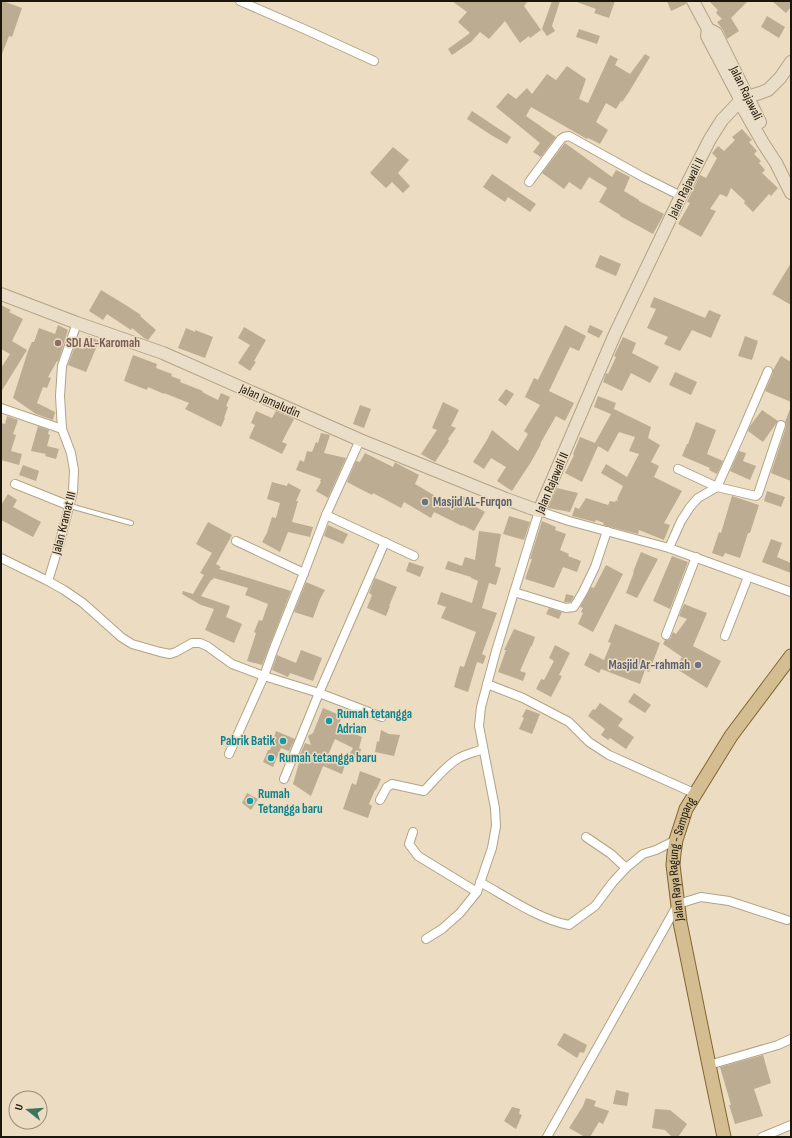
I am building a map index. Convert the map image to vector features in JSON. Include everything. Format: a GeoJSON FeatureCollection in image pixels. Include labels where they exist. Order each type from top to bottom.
{"type":"FeatureCollection","features":[{"type":"Feature","properties":{"kind":"main road","name":"Jalan Raya Ragung - Sampang"},"geometry":{"type":"LineString","coordinates":[[724,1137],[708,1065],[680,922],[673,865],[676,840],[686,809],[731,736],[791,656]]}},
{"type":"Feature","properties":{"kind":"street"},"geometry":{"type":"LineString","coordinates":[[240,1],[374,61]]}},
{"type":"Feature","properties":{"kind":"street","name":"Jalan Rajawali"},"geometry":{"type":"LineString","coordinates":[[693,1],[708,29],[707,36],[791,193]]}},
{"type":"Feature","properties":{"kind":"street"},"geometry":{"type":"LineString","coordinates":[[743,104],[760,93],[768,90],[780,78],[791,62]]}},
{"type":"Feature","properties":{"kind":"street"},"geometry":{"type":"LineString","coordinates":[[743,104],[775,94],[791,76]]}},
{"type":"Feature","properties":{"kind":"street","name":"Jalan Rajawali II"},"geometry":{"type":"LineString","coordinates":[[477,892],[492,848],[496,826],[495,808],[479,726],[481,707],[496,651],[539,511],[615,334],[681,196],[710,139],[722,120],[743,104]]}},
{"type":"Feature","properties":{"kind":"street"},"geometry":{"type":"LineString","coordinates":[[529,182],[561,139],[569,136],[681,196]]}},
{"type":"Feature","properties":{"kind":"street","name":"Jalan Jamaludin"},"geometry":{"type":"LineString","coordinates":[[2,296],[163,354],[360,440],[539,511]]}},
{"type":"Feature","properties":{"kind":"street","name":"Jalan Kramat III"},"geometry":{"type":"LineString","coordinates":[[48,581],[73,492],[74,470],[71,453],[62,429],[60,396],[62,366],[77,324]]}},
{"type":"Feature","properties":{"kind":"street"},"geometry":{"type":"LineString","coordinates":[[669,548],[681,521],[690,507],[698,498],[717,487],[768,371]]}},
{"type":"Feature","properties":{"kind":"street"},"geometry":{"type":"LineString","coordinates":[[1,408],[62,429]]}},
{"type":"Feature","properties":{"kind":"street"},"geometry":{"type":"LineString","coordinates":[[678,469],[717,487],[756,496],[758,494],[781,425]]}},
{"type":"Feature","properties":{"kind":"street"},"geometry":{"type":"LineString","coordinates":[[229,754],[264,676],[326,515],[360,440]]}},
{"type":"Feature","properties":{"kind":"street"},"geometry":{"type":"LineString","coordinates":[[15,484],[70,506]]}},
{"type":"Feature","properties":{"kind":"street"},"geometry":{"type":"LineString","coordinates":[[539,511],[669,548],[791,592]]}},
{"type":"Feature","properties":{"kind":"street"},"geometry":{"type":"LineString","coordinates":[[326,515],[414,556]]}},
{"type":"Feature","properties":{"kind":"street"},"geometry":{"type":"LineString","coordinates":[[514,592],[566,608],[574,607],[595,567],[607,531]]}},
{"type":"Feature","properties":{"kind":"street"},"geometry":{"type":"LineString","coordinates":[[236,541],[304,573]]}},
{"type":"Feature","properties":{"kind":"street"},"geometry":{"type":"LineString","coordinates":[[284,779],[319,693],[385,542]]}},
{"type":"Feature","properties":{"kind":"street"},"geometry":{"type":"LineString","coordinates":[[666,635],[696,557]]}},
{"type":"Feature","properties":{"kind":"street"},"geometry":{"type":"LineString","coordinates":[[1,558],[48,581],[83,602],[121,637],[132,644],[170,654],[192,643],[200,643],[208,646],[232,664],[264,676],[319,693],[382,717]]}},
{"type":"Feature","properties":{"kind":"street"},"geometry":{"type":"LineString","coordinates":[[725,636],[748,577]]}},
{"type":"Feature","properties":{"kind":"street"},"geometry":{"type":"LineString","coordinates":[[487,684],[523,698],[569,722],[589,742],[609,755],[696,794]]}},
{"type":"Feature","properties":{"kind":"street"},"geometry":{"type":"LineString","coordinates":[[380,800],[387,787],[392,784],[424,791],[444,770],[460,758],[483,749]]}},
{"type":"Feature","properties":{"kind":"street"},"geometry":{"type":"LineString","coordinates":[[413,832],[409,844],[418,856],[477,892],[460,913],[442,929],[426,939]]}},
{"type":"Feature","properties":{"kind":"street"},"geometry":{"type":"LineString","coordinates":[[586,837],[611,854],[626,868]]}},
{"type":"Feature","properties":{"kind":"street"},"geometry":{"type":"LineString","coordinates":[[480,882],[538,914],[558,923],[569,925],[595,906],[613,882],[626,868],[643,854],[656,850],[676,840]]}},
{"type":"Feature","properties":{"kind":"street"},"geometry":{"type":"LineString","coordinates":[[547,1137],[678,904],[701,897],[729,901],[787,920]]}},
{"type":"Feature","properties":{"kind":"street"},"geometry":{"type":"LineString","coordinates":[[708,1065],[778,1045],[791,1039]]}},
{"type":"Feature","properties":{"kind":"street"},"geometry":{"type":"LineString","coordinates":[[762,1137],[791,1125]]}},
{"type":"Feature","properties":{"kind":"lane"},"geometry":{"type":"LineString","coordinates":[[70,506],[131,523]]}},
{"type":"Feature","properties":{"kind":"building"},"geometry":{"type":"Polygon","coordinates":[[[1,1],[22,8],[12,37],[9,36],[2,54],[1,53],[1,1]]]}},
{"type":"Feature","properties":{"kind":"building"},"geometry":{"type":"Polygon","coordinates":[[[452,1],[528,1],[524,6],[541,30],[530,38],[529,36],[520,43],[505,21],[489,39],[480,32],[471,42],[452,55],[448,49],[470,33],[458,22],[467,12],[452,1]]]}},
{"type":"Feature","properties":{"kind":"building"},"geometry":{"type":"Polygon","coordinates":[[[552,1],[560,1],[552,26],[555,31],[547,36],[542,29],[552,1]]]}},
{"type":"Feature","properties":{"kind":"building"},"geometry":{"type":"Polygon","coordinates":[[[615,1],[609,18],[594,13],[596,9],[577,2],[615,1]]]}},
{"type":"Feature","properties":{"kind":"building"},"geometry":{"type":"Polygon","coordinates":[[[667,1],[686,1],[686,4],[671,11],[667,1]]]}},
{"type":"Feature","properties":{"kind":"building"},"geometry":{"type":"Polygon","coordinates":[[[709,1],[748,1],[731,18],[739,31],[727,39],[717,22],[722,19],[716,13],[718,10],[709,1]]]}},
{"type":"Feature","properties":{"kind":"building"},"geometry":{"type":"Polygon","coordinates":[[[772,1],[791,1],[791,7],[786,13],[772,1]]]}},
{"type":"Feature","properties":{"kind":"building"},"geometry":{"type":"Polygon","coordinates":[[[767,16],[785,27],[779,38],[761,27],[767,16]]]}},
{"type":"Feature","properties":{"kind":"building"},"geometry":{"type":"Polygon","coordinates":[[[579,29],[600,36],[597,44],[576,37],[579,29]]]}},
{"type":"Feature","properties":{"kind":"building"},"geometry":{"type":"Polygon","coordinates":[[[645,54],[650,57],[622,102],[621,101],[616,109],[606,103],[596,122],[608,130],[600,144],[588,138],[587,139],[531,107],[526,116],[556,137],[541,157],[533,152],[540,143],[496,107],[508,93],[516,99],[527,88],[532,94],[547,74],[556,80],[567,66],[586,79],[579,99],[588,103],[610,55],[618,59],[615,65],[630,74],[645,54]]]}},
{"type":"Feature","properties":{"kind":"building"},"geometry":{"type":"Polygon","coordinates":[[[472,111],[511,137],[507,144],[467,119],[472,111]]]}},
{"type":"Feature","properties":{"kind":"building"},"geometry":{"type":"Polygon","coordinates":[[[742,129],[752,140],[749,142],[757,151],[754,154],[761,161],[759,163],[765,170],[762,173],[778,188],[771,196],[769,194],[753,212],[744,203],[745,201],[731,188],[727,197],[720,194],[710,209],[716,211],[701,237],[678,224],[690,203],[687,202],[700,175],[706,178],[717,158],[712,153],[718,146],[724,151],[735,140],[732,137],[742,129]]]}},
{"type":"Feature","properties":{"kind":"building"},"geometry":{"type":"Polygon","coordinates":[[[565,143],[612,177],[616,170],[630,177],[624,191],[664,214],[653,234],[620,216],[599,202],[607,188],[589,177],[581,190],[569,182],[564,189],[542,173],[565,143]]]}},
{"type":"Feature","properties":{"kind":"building"},"geometry":{"type":"Polygon","coordinates":[[[393,147],[409,160],[398,173],[410,186],[403,193],[392,182],[386,188],[370,173],[393,147]]]}},
{"type":"Feature","properties":{"kind":"building"},"geometry":{"type":"Polygon","coordinates":[[[492,174],[536,204],[530,212],[508,197],[505,202],[483,187],[492,174]]]}},
{"type":"Feature","properties":{"kind":"building"},"geometry":{"type":"Polygon","coordinates":[[[600,255],[621,264],[616,276],[595,267],[600,255]]]}},
{"type":"Feature","properties":{"kind":"building"},"geometry":{"type":"Polygon","coordinates":[[[791,263],[791,305],[772,294],[791,263]]]}},
{"type":"Feature","properties":{"kind":"building"},"geometry":{"type":"Polygon","coordinates":[[[101,290],[141,315],[140,316],[156,330],[148,340],[132,328],[131,330],[107,314],[103,320],[89,311],[101,290]]]}},
{"type":"Feature","properties":{"kind":"building"},"geometry":{"type":"Polygon","coordinates":[[[654,297],[705,318],[709,310],[721,315],[711,338],[692,330],[680,351],[664,344],[668,337],[647,328],[656,309],[650,307],[654,297]]]}},
{"type":"Feature","properties":{"kind":"building"},"geometry":{"type":"Polygon","coordinates":[[[1,305],[11,310],[9,312],[23,319],[12,341],[27,350],[1,392],[1,368],[10,354],[1,349],[1,305]]]}},
{"type":"Feature","properties":{"kind":"building"},"geometry":{"type":"Polygon","coordinates":[[[58,325],[68,330],[58,362],[57,361],[48,377],[51,378],[47,388],[43,387],[37,403],[55,412],[53,420],[36,414],[13,398],[28,351],[32,342],[34,342],[39,328],[55,334],[58,325]]]}},
{"type":"Feature","properties":{"kind":"building"},"geometry":{"type":"Polygon","coordinates":[[[565,325],[586,336],[579,351],[570,347],[549,391],[574,403],[565,421],[556,416],[531,462],[512,491],[497,481],[506,467],[491,458],[484,469],[473,462],[492,430],[518,451],[528,434],[524,431],[540,405],[525,397],[534,378],[538,380],[565,325]]]}},
{"type":"Feature","properties":{"kind":"building"},"geometry":{"type":"Polygon","coordinates":[[[590,325],[603,331],[599,338],[587,332],[590,325]]]}},
{"type":"Feature","properties":{"kind":"building"},"geometry":{"type":"Polygon","coordinates":[[[244,327],[266,340],[254,361],[256,362],[250,371],[238,363],[250,345],[238,338],[244,327]]]}},
{"type":"Feature","properties":{"kind":"building"},"geometry":{"type":"Polygon","coordinates":[[[186,328],[213,337],[205,358],[178,348],[186,328]]]}},
{"type":"Feature","properties":{"kind":"building"},"geometry":{"type":"Polygon","coordinates":[[[89,336],[99,341],[86,372],[68,365],[75,346],[83,349],[89,336]]]}},
{"type":"Feature","properties":{"kind":"building"},"geometry":{"type":"Polygon","coordinates":[[[745,336],[758,341],[752,360],[738,356],[745,336]]]}},
{"type":"Feature","properties":{"kind":"building"},"geometry":{"type":"Polygon","coordinates":[[[623,337],[636,343],[632,353],[659,367],[650,383],[631,373],[622,391],[603,382],[606,373],[608,374],[616,357],[614,356],[623,337]]]}},
{"type":"Feature","properties":{"kind":"building"},"geometry":{"type":"Polygon","coordinates":[[[133,355],[157,364],[156,368],[172,374],[171,376],[181,380],[180,382],[203,391],[202,392],[218,400],[221,393],[230,397],[226,406],[228,407],[225,418],[221,427],[185,409],[189,403],[148,387],[147,390],[124,381],[133,355]]]}},
{"type":"Feature","properties":{"kind":"building"},"geometry":{"type":"Polygon","coordinates":[[[781,356],[791,362],[791,402],[765,391],[773,370],[781,356]]]}},
{"type":"Feature","properties":{"kind":"building"},"geometry":{"type":"Polygon","coordinates":[[[675,372],[697,382],[691,395],[669,385],[675,372]]]}},
{"type":"Feature","properties":{"kind":"building"},"geometry":{"type":"Polygon","coordinates":[[[506,389],[514,394],[506,406],[498,400],[506,389]]]}},
{"type":"Feature","properties":{"kind":"building"},"geometry":{"type":"Polygon","coordinates":[[[598,396],[616,403],[613,411],[614,409],[651,427],[648,438],[660,445],[651,462],[659,466],[654,477],[682,491],[664,523],[670,525],[664,540],[639,530],[638,534],[603,525],[604,523],[596,520],[595,522],[572,516],[575,507],[579,509],[586,498],[608,505],[610,501],[618,501],[617,499],[623,486],[601,473],[606,464],[627,477],[639,454],[629,451],[635,437],[619,432],[608,452],[598,446],[582,482],[565,473],[574,455],[573,454],[580,437],[595,443],[611,414],[594,407],[598,396]]]}},
{"type":"Feature","properties":{"kind":"building"},"geometry":{"type":"Polygon","coordinates":[[[443,402],[459,410],[451,426],[456,428],[435,462],[421,454],[437,430],[432,428],[443,402]]]}},
{"type":"Feature","properties":{"kind":"building"},"geometry":{"type":"Polygon","coordinates":[[[360,405],[371,409],[364,428],[353,424],[360,405]]]}},
{"type":"Feature","properties":{"kind":"building"},"geometry":{"type":"Polygon","coordinates":[[[790,409],[791,481],[771,473],[786,427],[785,422],[790,409]]]}},
{"type":"Feature","properties":{"kind":"building"},"geometry":{"type":"Polygon","coordinates":[[[762,410],[778,421],[763,442],[748,431],[762,410]]]}},
{"type":"Feature","properties":{"kind":"building"},"geometry":{"type":"Polygon","coordinates":[[[256,411],[272,418],[276,411],[294,419],[282,442],[287,444],[282,454],[249,438],[255,425],[251,423],[256,411]]]}},
{"type":"Feature","properties":{"kind":"building"},"geometry":{"type":"Polygon","coordinates":[[[7,416],[18,420],[13,434],[16,435],[11,451],[22,454],[19,465],[1,460],[1,423],[5,424],[7,416]]]}},
{"type":"Feature","properties":{"kind":"building"},"geometry":{"type":"Polygon","coordinates":[[[696,422],[716,430],[707,454],[723,461],[717,474],[709,470],[710,468],[682,456],[696,422]]]}},
{"type":"Feature","properties":{"kind":"building"},"geometry":{"type":"Polygon","coordinates":[[[38,426],[49,430],[48,434],[50,435],[47,446],[59,449],[56,459],[45,456],[46,454],[31,451],[38,426]]]}},
{"type":"Feature","properties":{"kind":"building"},"geometry":{"type":"Polygon","coordinates":[[[321,433],[330,435],[324,453],[346,458],[328,498],[316,491],[321,479],[296,470],[300,460],[304,462],[307,451],[312,452],[316,442],[318,443],[321,433]]]}},
{"type":"Feature","properties":{"kind":"building"},"geometry":{"type":"Polygon","coordinates":[[[739,451],[746,453],[743,461],[756,466],[750,480],[730,471],[739,451]]]}},
{"type":"Feature","properties":{"kind":"building"},"geometry":{"type":"Polygon","coordinates":[[[365,453],[393,467],[395,462],[419,475],[415,484],[454,507],[460,495],[474,502],[473,505],[485,512],[474,531],[434,512],[431,518],[404,502],[401,508],[373,493],[372,495],[347,482],[356,461],[360,462],[365,453]]]}},
{"type":"Feature","properties":{"kind":"building"},"geometry":{"type":"Polygon","coordinates":[[[23,465],[39,471],[36,481],[19,475],[23,465]]]}},
{"type":"Feature","properties":{"kind":"building"},"geometry":{"type":"Polygon","coordinates":[[[272,482],[287,486],[288,483],[301,490],[296,501],[298,501],[292,522],[313,527],[310,537],[288,532],[280,552],[262,542],[267,533],[272,517],[276,518],[280,503],[267,499],[272,482]]]}},
{"type":"Feature","properties":{"kind":"building"},"geometry":{"type":"Polygon","coordinates":[[[557,488],[578,493],[570,512],[548,508],[557,488]]]}},
{"type":"Feature","properties":{"kind":"building"},"geometry":{"type":"Polygon","coordinates":[[[767,491],[785,497],[781,507],[764,501],[767,491]]]}},
{"type":"Feature","properties":{"kind":"building"},"geometry":{"type":"Polygon","coordinates":[[[8,494],[17,500],[13,507],[41,522],[33,537],[1,520],[1,505],[8,494]]]}},
{"type":"Feature","properties":{"kind":"building"},"geometry":{"type":"Polygon","coordinates":[[[732,496],[759,505],[740,558],[725,553],[723,557],[712,553],[719,532],[721,533],[732,496]]]}},
{"type":"Feature","properties":{"kind":"building"},"geometry":{"type":"Polygon","coordinates":[[[509,516],[530,522],[524,540],[503,534],[509,516]]]}},
{"type":"Feature","properties":{"kind":"building"},"geometry":{"type":"Polygon","coordinates":[[[542,521],[556,527],[555,530],[566,534],[560,550],[569,554],[568,556],[581,561],[577,572],[563,567],[554,588],[525,579],[542,521]]]}},
{"type":"Feature","properties":{"kind":"building"},"geometry":{"type":"Polygon","coordinates":[[[208,522],[232,535],[216,564],[221,567],[219,569],[291,591],[262,665],[247,661],[256,633],[254,632],[259,620],[262,621],[268,604],[245,595],[248,588],[214,578],[211,580],[201,596],[230,606],[226,617],[242,624],[234,643],[205,630],[214,609],[201,605],[182,594],[183,591],[193,594],[204,575],[200,573],[212,553],[196,544],[208,522]]]}},
{"type":"Feature","properties":{"kind":"building"},"geometry":{"type":"Polygon","coordinates":[[[328,525],[348,534],[343,544],[324,536],[328,525]]]}},
{"type":"Feature","properties":{"kind":"building"},"geometry":{"type":"Polygon","coordinates":[[[479,531],[501,534],[495,566],[501,568],[496,585],[489,583],[482,608],[497,613],[482,654],[486,656],[483,664],[477,662],[468,692],[454,687],[460,666],[464,667],[476,632],[441,618],[446,607],[437,604],[441,592],[472,603],[478,581],[471,577],[445,569],[448,561],[462,566],[465,557],[475,560],[479,531]]]}},
{"type":"Feature","properties":{"kind":"building"},"geometry":{"type":"Polygon","coordinates":[[[771,539],[782,543],[777,557],[791,563],[791,573],[762,562],[771,539]]]}},
{"type":"Feature","properties":{"kind":"building"},"geometry":{"type":"Polygon","coordinates":[[[641,552],[658,559],[637,598],[626,593],[641,552]]]}},
{"type":"Feature","properties":{"kind":"building"},"geometry":{"type":"Polygon","coordinates":[[[672,556],[688,562],[670,609],[653,601],[672,556]]]}},
{"type":"Feature","properties":{"kind":"building"},"geometry":{"type":"Polygon","coordinates":[[[409,562],[424,567],[420,577],[406,571],[409,562]]]}},
{"type":"Feature","properties":{"kind":"building"},"geometry":{"type":"Polygon","coordinates":[[[606,565],[623,574],[593,632],[578,624],[583,613],[581,612],[583,608],[580,607],[591,587],[594,588],[606,565]]]}},
{"type":"Feature","properties":{"kind":"building"},"geometry":{"type":"Polygon","coordinates":[[[375,578],[397,587],[386,616],[367,608],[372,595],[369,593],[375,578]]]}},
{"type":"Feature","properties":{"kind":"building"},"geometry":{"type":"Polygon","coordinates":[[[306,582],[325,590],[313,618],[294,612],[306,582]]]}},
{"type":"Feature","properties":{"kind":"building"},"geometry":{"type":"Polygon","coordinates":[[[566,594],[574,596],[571,602],[564,602],[566,594]]]}},
{"type":"Feature","properties":{"kind":"building"},"geometry":{"type":"Polygon","coordinates":[[[684,604],[707,613],[693,646],[721,661],[707,688],[675,668],[682,657],[663,644],[665,640],[670,639],[673,632],[676,634],[687,619],[679,616],[684,604]]]}},
{"type":"Feature","properties":{"kind":"building"},"geometry":{"type":"Polygon","coordinates":[[[549,608],[562,612],[559,619],[546,614],[549,608]]]}},
{"type":"Feature","properties":{"kind":"building"},"geometry":{"type":"Polygon","coordinates":[[[615,624],[660,643],[649,672],[645,670],[640,684],[601,669],[599,673],[584,665],[590,653],[604,660],[611,643],[608,642],[615,624]]]}},
{"type":"Feature","properties":{"kind":"building"},"geometry":{"type":"Polygon","coordinates":[[[514,629],[535,637],[520,671],[526,673],[523,681],[498,672],[506,650],[504,650],[514,629]]]}},
{"type":"Feature","properties":{"kind":"building"},"geometry":{"type":"Polygon","coordinates":[[[555,645],[570,653],[559,675],[562,676],[551,697],[536,689],[541,679],[544,680],[554,661],[549,658],[555,645]]]}},
{"type":"Feature","properties":{"kind":"building"},"geometry":{"type":"Polygon","coordinates":[[[301,650],[322,658],[313,681],[290,673],[288,677],[272,670],[277,655],[296,663],[301,650]]]}},
{"type":"Feature","properties":{"kind":"building"},"geometry":{"type":"Polygon","coordinates":[[[634,693],[651,705],[645,713],[628,702],[634,693]]]}},
{"type":"Feature","properties":{"kind":"building"},"geometry":{"type":"Polygon","coordinates":[[[600,703],[623,719],[618,726],[634,737],[626,749],[610,738],[608,740],[601,735],[605,729],[588,716],[600,703]]]}},
{"type":"Feature","properties":{"kind":"building"},"geometry":{"type":"Polygon","coordinates":[[[323,708],[342,716],[339,724],[356,730],[355,734],[362,737],[359,748],[361,749],[359,758],[349,755],[353,748],[335,739],[328,755],[346,761],[342,774],[323,766],[311,796],[293,784],[301,756],[300,755],[305,743],[311,745],[308,736],[313,733],[323,708]]]}},
{"type":"Feature","properties":{"kind":"building"},"geometry":{"type":"Polygon","coordinates":[[[526,709],[540,714],[532,734],[519,729],[526,709]]]}},
{"type":"Feature","properties":{"kind":"building"},"geometry":{"type":"Polygon","coordinates":[[[381,730],[389,734],[400,735],[394,756],[375,752],[377,741],[379,742],[381,730]]]}},
{"type":"Feature","properties":{"kind":"building"},"geometry":{"type":"Polygon","coordinates":[[[276,731],[295,739],[289,751],[281,748],[273,767],[263,762],[268,750],[270,750],[276,731]]]}},
{"type":"Feature","properties":{"kind":"building"},"geometry":{"type":"Polygon","coordinates":[[[360,771],[381,779],[369,804],[372,806],[368,818],[343,809],[352,783],[356,785],[360,771]]]}},
{"type":"Feature","properties":{"kind":"building","name":"Rumah Tetangga baru"},"geometry":{"type":"Polygon","coordinates":[[[247,793],[258,799],[251,810],[242,803],[247,793]]]}},
{"type":"Feature","properties":{"kind":"building"},"geometry":{"type":"Polygon","coordinates":[[[564,1033],[587,1045],[584,1053],[580,1052],[577,1058],[557,1045],[564,1033]]]}},
{"type":"Feature","properties":{"kind":"building"},"geometry":{"type":"Polygon","coordinates":[[[763,1055],[771,1083],[754,1089],[763,1116],[735,1124],[720,1067],[763,1055]]]}},
{"type":"Feature","properties":{"kind":"building"},"geometry":{"type":"Polygon","coordinates":[[[616,1090],[629,1093],[627,1106],[613,1104],[616,1090]]]}},
{"type":"Feature","properties":{"kind":"building"},"geometry":{"type":"Polygon","coordinates":[[[586,1098],[596,1101],[594,1106],[609,1111],[603,1124],[599,1122],[590,1137],[585,1137],[569,1128],[583,1106],[586,1098]]]}},
{"type":"Feature","properties":{"kind":"building"},"geometry":{"type":"Polygon","coordinates":[[[512,1107],[520,1109],[519,1114],[522,1115],[516,1129],[504,1121],[512,1107]]]}},
{"type":"Feature","properties":{"kind":"building"},"geometry":{"type":"Polygon","coordinates":[[[655,1109],[670,1110],[687,1124],[678,1137],[672,1137],[665,1130],[652,1128],[655,1109]]]}},
{"type":"Feature","properties":{"kind":"place","name":"SDI AL-Karomah"},"geometry":{"type":"Point","coordinates":[58,343]}},
{"type":"Feature","properties":{"kind":"place","name":"Masjid AL-Furqon"},"geometry":{"type":"Point","coordinates":[425,502]}},
{"type":"Feature","properties":{"kind":"place","name":"Masjid Ar-rahmah"},"geometry":{"type":"Point","coordinates":[698,665]}},
{"type":"Feature","properties":{"kind":"place","name":"Rumah tetangga Adrian"},"geometry":{"type":"Point","coordinates":[329,721]}},
{"type":"Feature","properties":{"kind":"place","name":"Pabrik Batik"},"geometry":{"type":"Point","coordinates":[283,741]}},
{"type":"Feature","properties":{"kind":"place","name":"Rumah tetangga baru"},"geometry":{"type":"Point","coordinates":[271,758]}},
{"type":"Feature","properties":{"kind":"place","name":"Rumah Tetangga baru"},"geometry":{"type":"Point","coordinates":[250,801]}}]}
